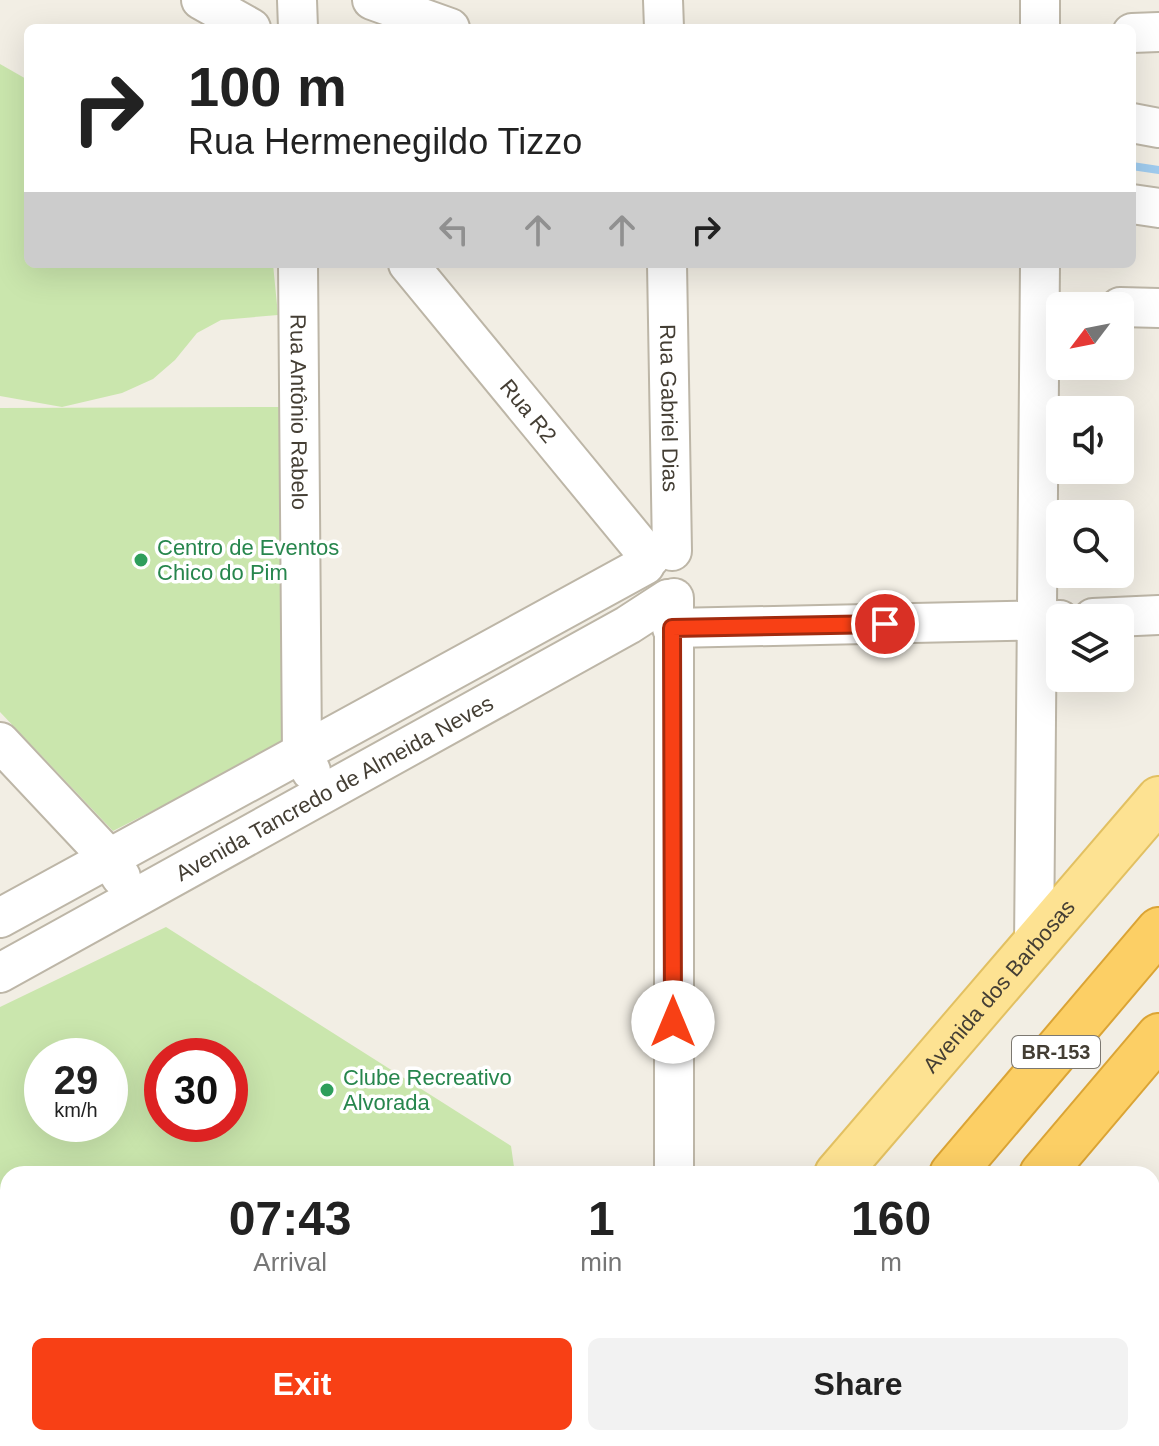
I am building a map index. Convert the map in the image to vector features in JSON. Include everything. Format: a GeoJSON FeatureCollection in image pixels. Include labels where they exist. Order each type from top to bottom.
{"type":"FeatureCollection","features":[{"type":"Feature","properties":{"kind":"highway","name":"BR-153"},"geometry":{"type":"LineString","coordinates":[[959,1166],[1159,930]]}},
{"type":"Feature","properties":{"kind":"highway","name":"BR-153"},"geometry":{"type":"LineString","coordinates":[[1049,1166],[1159,1036]]}},
{"type":"Feature","properties":{"kind":"main road","name":"Avenida dos Barbosas"},"geometry":{"type":"LineString","coordinates":[[844,1166],[1159,799]]}},
{"type":"Feature","properties":{"kind":"street"},"geometry":{"type":"LineString","coordinates":[[201,0],[244,24]]}},
{"type":"Feature","properties":{"kind":"street"},"geometry":{"type":"LineString","coordinates":[[297,0],[298,24]]}},
{"type":"Feature","properties":{"kind":"street"},"geometry":{"type":"LineString","coordinates":[[372,0],[439,24]]}},
{"type":"Feature","properties":{"kind":"street"},"geometry":{"type":"LineString","coordinates":[[663,0],[664,24]]}},
{"type":"Feature","properties":{"kind":"street"},"geometry":{"type":"LineString","coordinates":[[1040,0],[1040,24]]}},
{"type":"Feature","properties":{"kind":"street"},"geometry":{"type":"LineString","coordinates":[[1136,33],[1159,32]]}},
{"type":"Feature","properties":{"kind":"street"},"geometry":{"type":"LineString","coordinates":[[1136,124],[1159,128]]}},
{"type":"Feature","properties":{"kind":"street"},"geometry":{"type":"LineString","coordinates":[[1136,205],[1159,208]]}},
{"type":"Feature","properties":{"kind":"street","name":"Rua Antônio Rabelo"},"geometry":{"type":"LineString","coordinates":[[298,268],[302,753]]}},
{"type":"Feature","properties":{"kind":"street","name":"Rua R2"},"geometry":{"type":"LineString","coordinates":[[411,268],[656,558]]}},
{"type":"Feature","properties":{"kind":"street","name":"Rua Gabriel Dias"},"geometry":{"type":"LineString","coordinates":[[667,268],[656,558],[643,577],[647,588],[671,608]]}},
{"type":"Feature","properties":{"kind":"street"},"geometry":{"type":"LineString","coordinates":[[1041,268],[1046,292]]}},
{"type":"Feature","properties":{"kind":"street"},"geometry":{"type":"LineString","coordinates":[[1134,307],[1159,308]]}},
{"type":"Feature","properties":{"kind":"street"},"geometry":{"type":"LineString","coordinates":[[1048,604],[1049,380]]}},
{"type":"Feature","properties":{"kind":"street","name":"Avenida Tancredo de Almeida Neves"},"geometry":{"type":"LineString","coordinates":[[0,918],[656,558]]}},
{"type":"Feature","properties":{"kind":"street"},"geometry":{"type":"LineString","coordinates":[[674,1166],[671,608],[1046,620]]}},
{"type":"Feature","properties":{"kind":"street","name":"Avenida Tancredo de Almeida Neves"},"geometry":{"type":"LineString","coordinates":[[0,973],[628,625],[671,608]]}},
{"type":"Feature","properties":{"kind":"street"},"geometry":{"type":"LineString","coordinates":[[1134,616],[1159,615]]}},
{"type":"Feature","properties":{"kind":"street"},"geometry":{"type":"LineString","coordinates":[[1034,947],[1046,667]]}},
{"type":"Feature","properties":{"kind":"street"},"geometry":{"type":"LineString","coordinates":[[0,742],[109,858],[135,898]]}},
{"type":"Feature","properties":{"kind":"street"},"geometry":{"type":"LineString","coordinates":[[302,753],[321,795]]}},
{"type":"Feature","properties":{"kind":"green space"},"geometry":{"type":"Polygon","coordinates":[[[0,64],[24,78],[24,268],[273,268],[278,315],[221,320],[197,333],[175,360],[153,379],[122,393],[62,407],[0,396],[0,64]]]}},
{"type":"Feature","properties":{"kind":"green space","name":"Centro de Eventos Chico do Pim"},"geometry":{"type":"Polygon","coordinates":[[[281,407],[284,744],[113,831],[0,712],[0,408],[281,407]]]}},
{"type":"Feature","properties":{"kind":"green space","name":"Clube Recreativo Alvorada"},"geometry":{"type":"Polygon","coordinates":[[[166,927],[511,1146],[514,1166],[0,1166],[0,1007],[166,927]]]}},
{"type":"Feature","properties":{"kind":"waterway"},"geometry":{"type":"LineString","coordinates":[[1136,167],[1159,170]]}},
{"type":"Feature","properties":{"kind":"place","name":"Centro de Eventos Chico do Pim"},"geometry":{"type":"Point","coordinates":[141,560]}},
{"type":"Feature","properties":{"kind":"place","name":"Clube Recreativo Alvorada"},"geometry":{"type":"Point","coordinates":[327,1090]}},
{"type":"Feature","properties":{"kind":"route"},"geometry":{"type":"LineString","coordinates":[[673,1022],[672,628],[885,624]]}}]}
